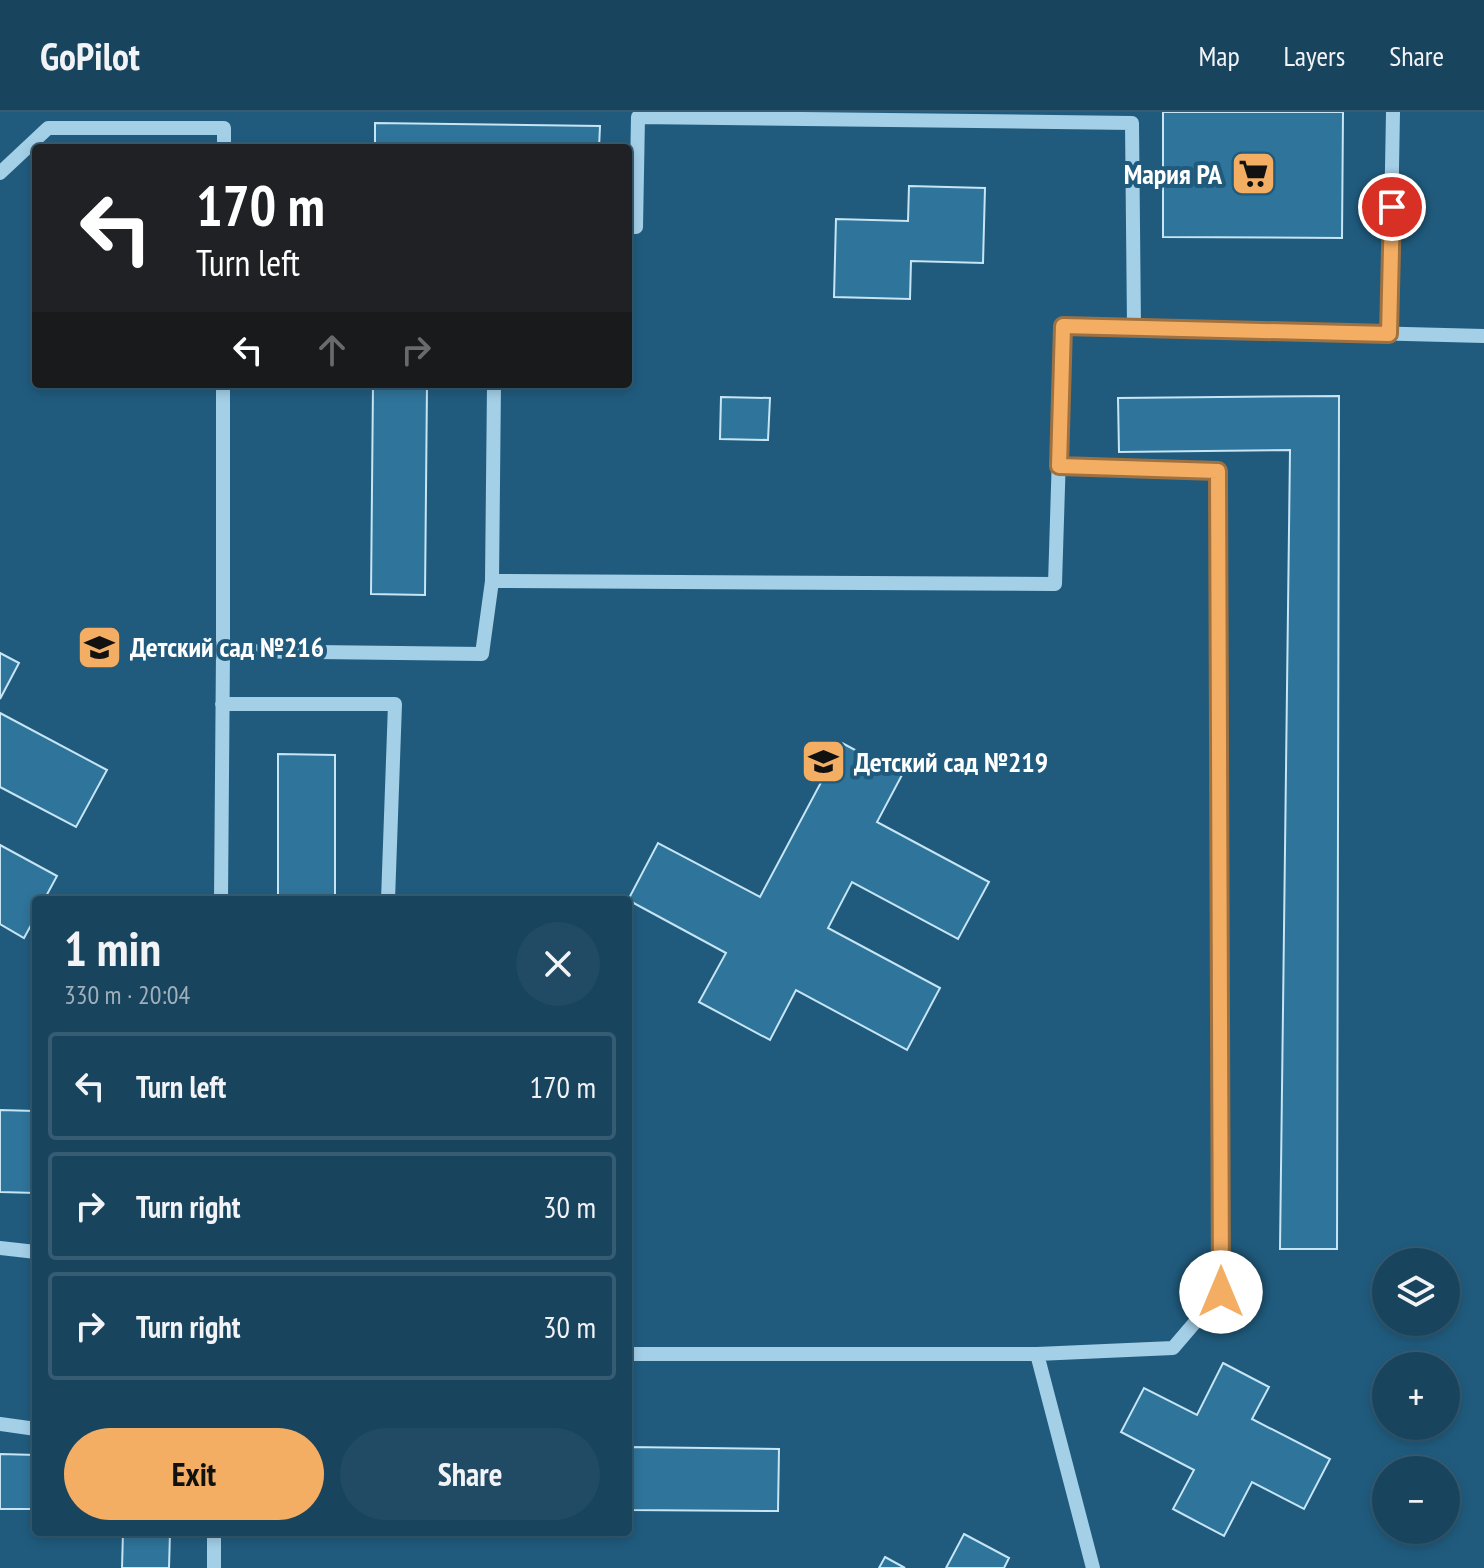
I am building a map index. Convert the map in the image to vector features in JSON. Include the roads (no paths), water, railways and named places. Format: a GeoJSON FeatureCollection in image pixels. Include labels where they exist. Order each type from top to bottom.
{"type":"FeatureCollection","features":[{"type":"Feature","properties":{"kind":"lane"},"geometry":{"type":"LineString","coordinates":[[1389,334],[1393,112]]}},
{"type":"Feature","properties":{"kind":"lane"},"geometry":{"type":"LineString","coordinates":[[632,227],[636,227],[638,117],[1132,123],[1134,327]]}},
{"type":"Feature","properties":{"kind":"lane"},"geometry":{"type":"LineString","coordinates":[[0,173],[48,128],[224,128],[224,144]]}},
{"type":"Feature","properties":{"kind":"lane"},"geometry":{"type":"LineString","coordinates":[[492,581],[1055,584],[1063,326],[1484,336]]}},
{"type":"Feature","properties":{"kind":"lane"},"geometry":{"type":"LineString","coordinates":[[221,896],[223,388]]}},
{"type":"Feature","properties":{"kind":"lane"},"geometry":{"type":"LineString","coordinates":[[223,651],[482,654],[492,581],[494,388]]}},
{"type":"Feature","properties":{"kind":"lane"},"geometry":{"type":"LineString","coordinates":[[632,1354],[1037,1354],[1173,1348],[1221,1292],[1218,471],[1059,466]]}},
{"type":"Feature","properties":{"kind":"lane"},"geometry":{"type":"LineString","coordinates":[[222,704],[395,704],[388,896]]}},
{"type":"Feature","properties":{"kind":"lane"},"geometry":{"type":"LineString","coordinates":[[0,1248],[32,1252]]}},
{"type":"Feature","properties":{"kind":"lane"},"geometry":{"type":"LineString","coordinates":[[1037,1354],[1093,1568]]}},
{"type":"Feature","properties":{"kind":"lane"},"geometry":{"type":"LineString","coordinates":[[0,1424],[32,1428]]}},
{"type":"Feature","properties":{"kind":"lane"},"geometry":{"type":"LineString","coordinates":[[214,1536],[214,1568]]}},
{"type":"Feature","properties":{"kind":"place","name":"Мария РА"},"geometry":{"type":"Point","coordinates":[1253,174]}},
{"type":"Feature","properties":{"kind":"place","name":"Детский сад №216"},"geometry":{"type":"Point","coordinates":[99,647]}},
{"type":"Feature","properties":{"kind":"place","name":"Детский сад №219"},"geometry":{"type":"Point","coordinates":[823,762]}}]}
